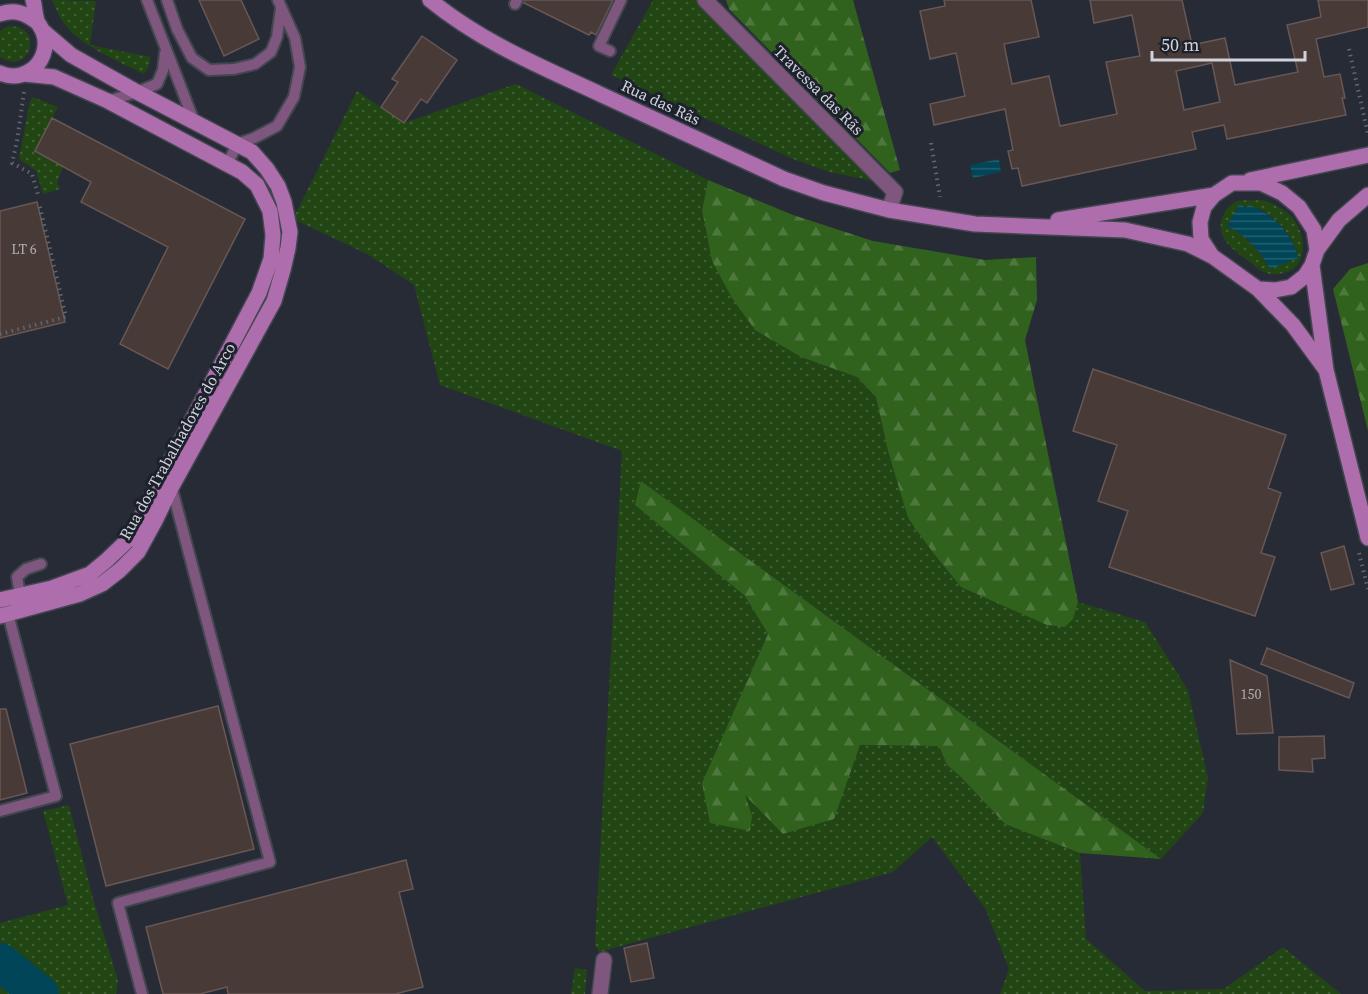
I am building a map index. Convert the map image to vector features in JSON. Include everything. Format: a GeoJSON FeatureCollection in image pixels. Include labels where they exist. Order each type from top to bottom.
{"type":"FeatureCollection","features":[{"type":"Feature","properties":{"kind":"main road"},"geometry":{"type":"LineString","coordinates":[[5,0],[0,12],[18,12],[29,15],[40,27]]}},
{"type":"Feature","properties":{"kind":"main road"},"geometry":{"type":"LineString","coordinates":[[25,79],[40,62],[46,41],[33,0]]}},
{"type":"Feature","properties":{"kind":"main road","name":"Rua das Rãs"},"geometry":{"type":"LineString","coordinates":[[430,0],[452,18],[486,39],[529,61],[784,179],[824,193],[889,210],[975,224],[1029,225]]}},
{"type":"Feature","properties":{"kind":"main road","name":"Rua dos Trabalhadores do Arco"},"geometry":{"type":"LineString","coordinates":[[3,610],[80,594],[102,584],[138,552],[274,301],[290,232],[278,186],[252,152],[71,55],[40,27]]}},
{"type":"Feature","properties":{"kind":"main road"},"geometry":{"type":"LineString","coordinates":[[1,75],[25,79],[54,77],[108,101],[228,163]]}},
{"type":"Feature","properties":{"kind":"main road"},"geometry":{"type":"LineString","coordinates":[[1212,256],[1202,239],[1200,222],[1204,207],[1214,195],[1232,183],[1368,155]]}},
{"type":"Feature","properties":{"kind":"main road","name":"Rua dos Trabalhadores do Arco"},"geometry":{"type":"LineString","coordinates":[[3,610],[20,596],[52,588],[90,574],[130,538],[260,293],[271,259],[273,235],[270,211],[257,185],[243,172],[228,163]]}},
{"type":"Feature","properties":{"kind":"main road"},"geometry":{"type":"LineString","coordinates":[[1232,183],[1261,183],[1282,193],[1299,207],[1314,230],[1326,370],[1362,541]]}},
{"type":"Feature","properties":{"kind":"main road"},"geometry":{"type":"LineString","coordinates":[[1029,225],[1214,195]]}},
{"type":"Feature","properties":{"kind":"main road"},"geometry":{"type":"LineString","coordinates":[[1258,289],[1275,290],[1291,287],[1305,276],[1339,220],[1368,195]]}},
{"type":"Feature","properties":{"kind":"main road"},"geometry":{"type":"LineString","coordinates":[[1029,225],[1125,230],[1188,244],[1212,256],[1258,289],[1293,325],[1326,370]]}},
{"type":"Feature","properties":{"kind":"street","name":"Travessa das Rãs"},"geometry":{"type":"LineString","coordinates":[[705,0],[895,192],[889,210]]}},
{"type":"Feature","properties":{"kind":"street"},"geometry":{"type":"LineString","coordinates":[[600,994],[604,960]]}},
{"type":"Feature","properties":{"kind":"lane"},"geometry":{"type":"LineString","coordinates":[[147,0],[194,121]]}},
{"type":"Feature","properties":{"kind":"lane"},"geometry":{"type":"LineString","coordinates":[[167,0],[177,29],[192,58],[209,70],[234,69],[255,64],[271,52],[277,37],[280,4]]}},
{"type":"Feature","properties":{"kind":"lane"},"geometry":{"type":"LineString","coordinates":[[610,51],[599,46],[621,0]]}},
{"type":"Feature","properties":{"kind":"lane"},"geometry":{"type":"LineString","coordinates":[[228,163],[237,144],[277,126],[294,97],[300,67],[295,38],[280,4]]}},
{"type":"Feature","properties":{"kind":"lane"},"geometry":{"type":"LineString","coordinates":[[108,101],[157,84],[163,70],[166,49]]}},
{"type":"Feature","properties":{"kind":"lane"},"geometry":{"type":"LineString","coordinates":[[142,994],[118,903],[270,862],[167,469]]}},
{"type":"Feature","properties":{"kind":"lane"},"geometry":{"type":"LineString","coordinates":[[20,596],[17,577],[27,569],[40,564]]}},
{"type":"Feature","properties":{"kind":"lane"},"geometry":{"type":"LineString","coordinates":[[0,811],[56,796],[3,610]]}},
{"type":"Feature","properties":{"kind":"path"},"geometry":{"type":"LineString","coordinates":[[1349,50],[1368,134]]}},
{"type":"Feature","properties":{"kind":"path"},"geometry":{"type":"LineString","coordinates":[[25,79],[12,163],[32,174],[38,195]]}},
{"type":"Feature","properties":{"kind":"path"},"geometry":{"type":"LineString","coordinates":[[931,143],[940,197]]}},
{"type":"Feature","properties":{"kind":"path"},"geometry":{"type":"LineString","coordinates":[[0,334],[66,317],[39,203]]}},
{"type":"Feature","properties":{"kind":"path"},"geometry":{"type":"LineString","coordinates":[[1362,541],[1368,589]]}},
{"type":"Feature","properties":{"kind":"green space"},"geometry":{"type":"Polygon","coordinates":[[[52,0],[96,1],[90,45],[151,57],[144,74],[102,53],[81,40],[72,33],[59,16],[52,0]]]}},
{"type":"Feature","properties":{"kind":"green space"},"geometry":{"type":"Polygon","coordinates":[[[653,0],[697,0],[879,181],[829,172],[793,159],[611,75],[653,0]]]}},
{"type":"Feature","properties":{"kind":"green space"},"geometry":{"type":"Polygon","coordinates":[[[726,0],[853,0],[900,170],[890,173],[729,9],[726,0]]]}},
{"type":"Feature","properties":{"kind":"green space"},"geometry":{"type":"Polygon","coordinates":[[[12,26],[22,29],[31,42],[25,57],[10,62],[0,57],[0,31],[12,26]]]}},
{"type":"Feature","properties":{"kind":"green space"},"geometry":{"type":"Polygon","coordinates":[[[516,84],[708,180],[702,211],[712,261],[801,357],[857,377],[876,397],[888,451],[908,518],[961,587],[1073,619],[1078,602],[1145,622],[1188,690],[1208,778],[1203,813],[1161,859],[641,481],[636,506],[745,596],[768,634],[702,783],[744,793],[783,834],[833,819],[860,745],[939,746],[947,765],[1005,824],[1080,853],[1086,939],[1145,991],[1224,989],[1283,947],[1341,994],[1000,994],[1009,969],[985,908],[932,837],[893,872],[599,952],[595,944],[622,451],[440,385],[414,285],[367,254],[293,219],[357,91],[404,123],[516,84]]]}},
{"type":"Feature","properties":{"kind":"green space"},"geometry":{"type":"Polygon","coordinates":[[[33,97],[58,107],[35,151],[63,167],[57,182],[60,189],[43,194],[36,171],[19,159],[30,101],[33,97]]]}},
{"type":"Feature","properties":{"kind":"green space"},"geometry":{"type":"Polygon","coordinates":[[[708,180],[793,215],[873,241],[985,260],[1036,257],[1037,300],[1025,340],[1078,602],[1073,619],[1065,627],[1047,625],[961,587],[908,518],[888,451],[876,397],[857,377],[801,357],[755,330],[732,298],[712,261],[702,211],[708,180]]]}},
{"type":"Feature","properties":{"kind":"green space"},"geometry":{"type":"Polygon","coordinates":[[[1263,200],[1291,216],[1300,231],[1302,257],[1298,264],[1284,273],[1270,274],[1260,270],[1230,247],[1221,230],[1224,214],[1235,202],[1263,200]],[[1240,204],[1227,226],[1241,234],[1251,244],[1269,268],[1299,258],[1288,235],[1277,221],[1261,210],[1240,204]]]}},
{"type":"Feature","properties":{"kind":"green space"},"geometry":{"type":"Polygon","coordinates":[[[1368,263],[1368,431],[1333,289],[1350,269],[1368,263]]]}},
{"type":"Feature","properties":{"kind":"green space"},"geometry":{"type":"Polygon","coordinates":[[[641,481],[1161,859],[1080,853],[1005,824],[947,765],[939,746],[860,745],[834,819],[783,834],[745,795],[752,816],[750,831],[710,823],[702,783],[768,634],[745,596],[635,505],[641,481]]]}},
{"type":"Feature","properties":{"kind":"green space"},"geometry":{"type":"Polygon","coordinates":[[[69,805],[94,902],[118,980],[116,994],[0,994],[0,923],[68,905],[43,811],[69,805]]]}},
{"type":"Feature","properties":{"kind":"green space"},"geometry":{"type":"Polygon","coordinates":[[[575,968],[587,970],[585,994],[571,994],[575,968]]]}},
{"type":"Feature","properties":{"kind":"water"},"geometry":{"type":"Polygon","coordinates":[[[999,159],[1001,172],[973,178],[970,165],[999,159]]]}},
{"type":"Feature","properties":{"kind":"water"},"geometry":{"type":"Polygon","coordinates":[[[1240,204],[1246,208],[1248,205],[1258,209],[1274,219],[1286,232],[1299,258],[1270,269],[1252,244],[1227,226],[1240,204]]]}},
{"type":"Feature","properties":{"kind":"building"},"geometry":{"type":"Polygon","coordinates":[[[199,0],[241,0],[259,39],[224,56],[199,0]]]}},
{"type":"Feature","properties":{"kind":"building"},"geometry":{"type":"Polygon","coordinates":[[[524,0],[613,0],[596,35],[591,32],[589,35],[524,3],[524,0]]]}},
{"type":"Feature","properties":{"kind":"building"},"geometry":{"type":"Polygon","coordinates":[[[944,0],[1031,0],[1039,37],[1004,44],[1012,84],[1049,76],[1060,126],[1117,114],[1106,62],[1140,56],[1132,15],[1094,23],[1090,0],[1182,0],[1192,45],[1225,38],[1235,85],[1298,72],[1287,25],[1321,17],[1318,0],[1368,0],[1368,27],[1316,39],[1324,77],[1340,74],[1346,115],[1227,139],[1224,125],[1192,132],[1196,149],[1022,186],[1018,168],[1012,169],[1008,151],[1013,150],[1005,109],[934,125],[930,104],[965,96],[956,53],[930,59],[920,11],[945,6],[944,0]],[[1212,63],[1176,71],[1184,110],[1220,102],[1212,63]]]}},
{"type":"Feature","properties":{"kind":"building"},"geometry":{"type":"Polygon","coordinates":[[[422,36],[457,60],[427,103],[421,99],[404,123],[381,107],[398,82],[392,79],[422,36]]]}},
{"type":"Feature","properties":{"kind":"building"},"geometry":{"type":"Polygon","coordinates":[[[52,118],[245,219],[168,369],[120,344],[168,247],[81,202],[91,182],[35,151],[52,118]]]}},
{"type":"Feature","properties":{"kind":"building"},"geometry":{"type":"Polygon","coordinates":[[[37,202],[65,322],[0,338],[0,211],[37,202]]]}},
{"type":"Feature","properties":{"kind":"building"},"geometry":{"type":"Polygon","coordinates":[[[1093,369],[1286,435],[1268,488],[1281,493],[1261,553],[1275,557],[1255,616],[1109,567],[1128,511],[1098,501],[1117,445],[1073,431],[1093,369]]]}},
{"type":"Feature","properties":{"kind":"building"},"geometry":{"type":"Polygon","coordinates":[[[1344,546],[1354,584],[1331,590],[1321,553],[1344,546]]]}},
{"type":"Feature","properties":{"kind":"building"},"geometry":{"type":"Polygon","coordinates":[[[1267,648],[1354,683],[1349,698],[1261,664],[1267,648]]]}},
{"type":"Feature","properties":{"kind":"building"},"geometry":{"type":"Polygon","coordinates":[[[1230,660],[1267,676],[1273,733],[1237,734],[1230,660]]]}},
{"type":"Feature","properties":{"kind":"building"},"geometry":{"type":"Polygon","coordinates":[[[218,706],[254,849],[106,886],[70,744],[218,706]]]}},
{"type":"Feature","properties":{"kind":"building"},"geometry":{"type":"Polygon","coordinates":[[[0,709],[6,709],[27,793],[0,800],[0,709]]]}},
{"type":"Feature","properties":{"kind":"building"},"geometry":{"type":"Polygon","coordinates":[[[1324,736],[1325,758],[1312,759],[1313,772],[1279,770],[1279,737],[1324,736]]]}},
{"type":"Feature","properties":{"kind":"building"},"geometry":{"type":"Polygon","coordinates":[[[406,860],[413,889],[399,892],[423,987],[395,994],[228,994],[227,987],[200,994],[163,994],[146,927],[406,860]]]}},
{"type":"Feature","properties":{"kind":"building"},"geometry":{"type":"Polygon","coordinates":[[[647,943],[654,978],[631,982],[624,948],[647,943]]]}},
{"type":"Feature","properties":{"kind":"waterway"},"geometry":{"type":"LineString","coordinates":[[0,962],[40,994]]}}]}
